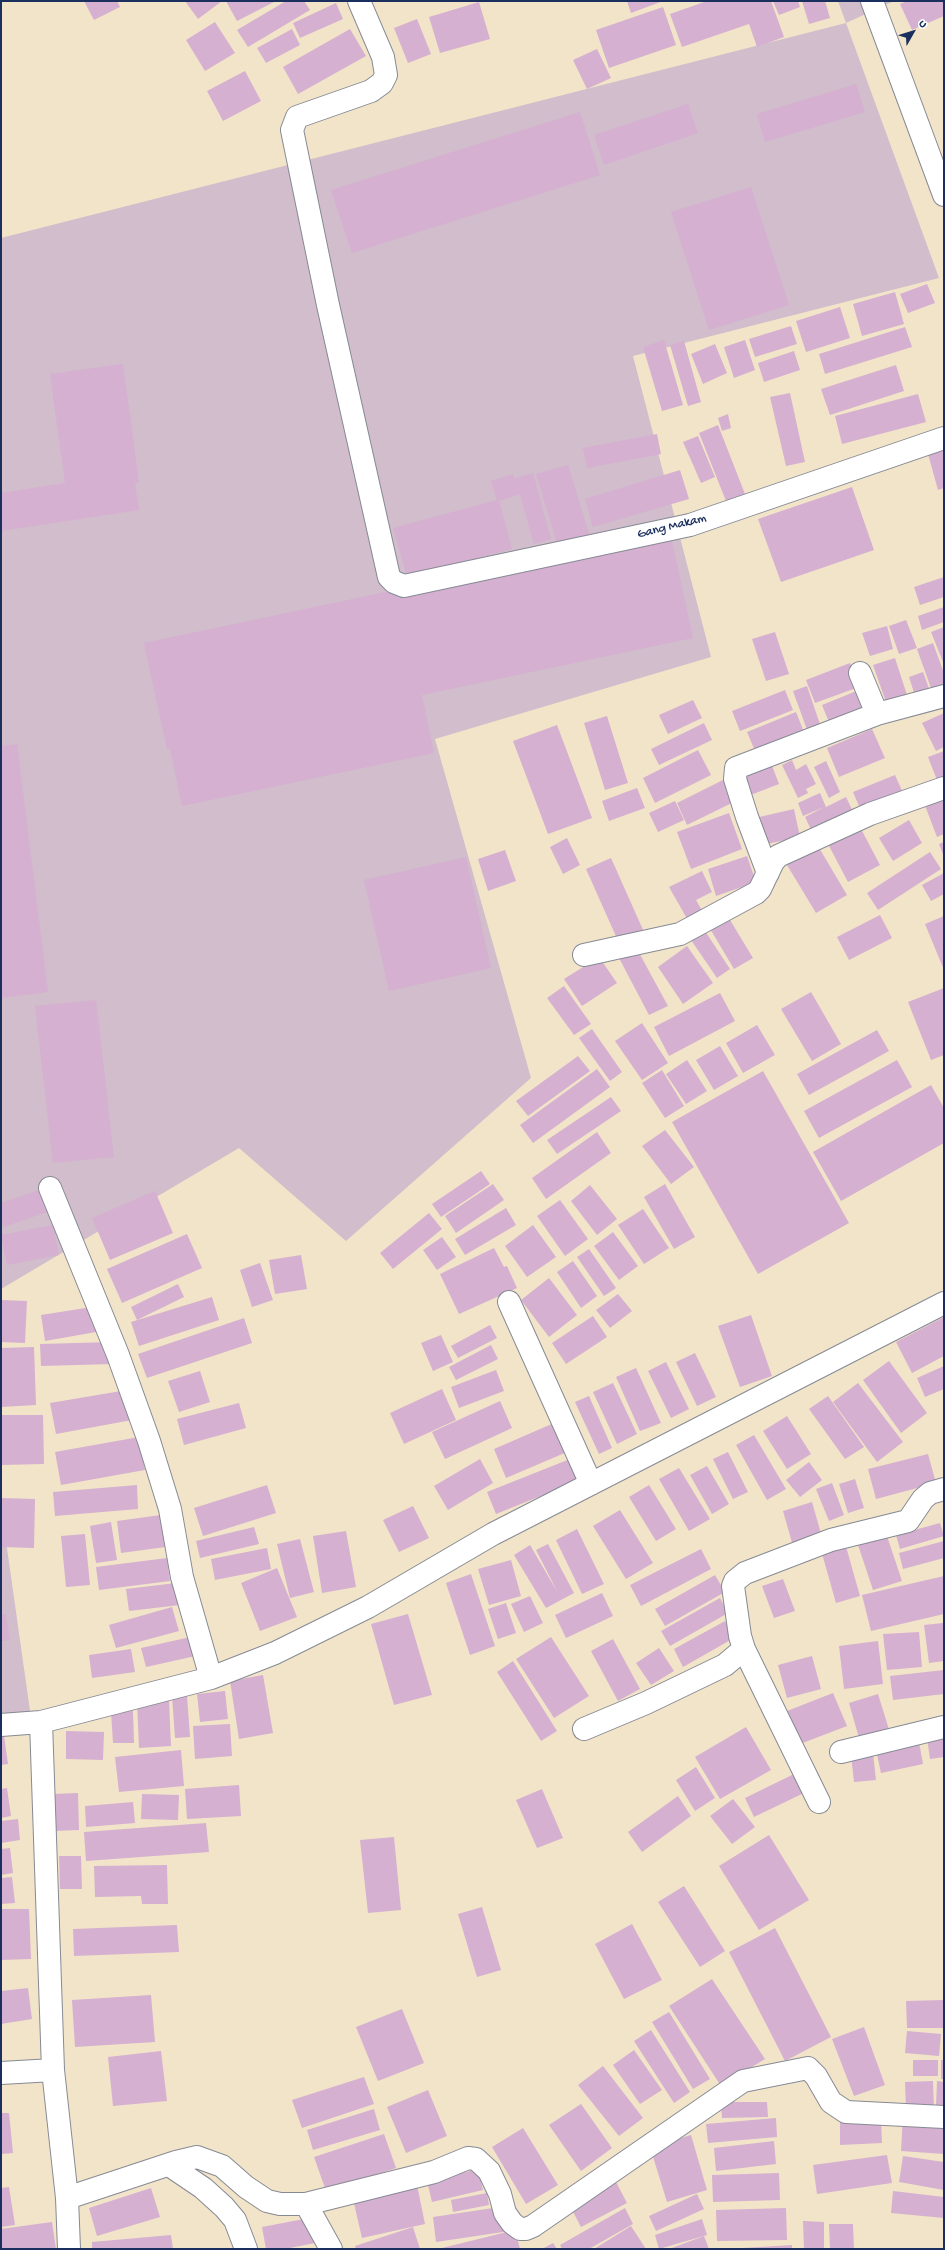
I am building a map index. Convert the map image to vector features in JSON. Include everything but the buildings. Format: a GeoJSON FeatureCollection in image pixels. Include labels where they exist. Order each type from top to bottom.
{"type":"FeatureCollection","features":[{"type":"Feature","properties":{"kind":"street","name":"Gang Makam"},"geometry":{"type":"LineString","coordinates":[[359,1],[383,57],[386,75],[382,83],[370,91],[297,117],[292,130],[328,305],[389,577],[394,582],[404,586],[690,525],[944,438]]}},
{"type":"Feature","properties":{"kind":"street"},"geometry":{"type":"LineString","coordinates":[[872,1],[944,195]]}},
{"type":"Feature","properties":{"kind":"street"},"geometry":{"type":"LineString","coordinates":[[860,673],[877,714]]}},
{"type":"Feature","properties":{"kind":"street"},"geometry":{"type":"LineString","coordinates":[[768,873],[747,817],[736,779],[736,768],[877,714],[944,696]]}},
{"type":"Feature","properties":{"kind":"street"},"geometry":{"type":"LineString","coordinates":[[584,955],[680,934],[756,893],[760,889],[773,862],[778,856],[870,814],[944,788]]}},
{"type":"Feature","properties":{"kind":"street"},"geometry":{"type":"LineString","coordinates":[[50,1188],[118,1355],[149,1441],[170,1509],[182,1577],[211,1678]]}},
{"type":"Feature","properties":{"kind":"street"},"geometry":{"type":"LineString","coordinates":[[509,1302],[591,1484]]}},
{"type":"Feature","properties":{"kind":"street"},"geometry":{"type":"LineString","coordinates":[[1,1725],[41,1722],[211,1678],[275,1653],[345,1617],[368,1607],[493,1534],[944,1303]]}},
{"type":"Feature","properties":{"kind":"street"},"geometry":{"type":"LineString","coordinates":[[819,1802],[744,1650],[733,1586],[738,1578],[744,1573],[831,1540],[908,1521],[923,1499],[930,1493],[944,1489]]}},
{"type":"Feature","properties":{"kind":"street"},"geometry":{"type":"LineString","coordinates":[[584,1729],[646,1703],[725,1665],[744,1650]]}},
{"type":"Feature","properties":{"kind":"street"},"geometry":{"type":"LineString","coordinates":[[41,1722],[53,2070],[67,2198],[69,2249]]}},
{"type":"Feature","properties":{"kind":"street"},"geometry":{"type":"LineString","coordinates":[[841,1752],[944,1726]]}},
{"type":"Feature","properties":{"kind":"street"},"geometry":{"type":"LineString","coordinates":[[67,2198],[172,2163],[197,2157],[222,2166],[246,2187],[267,2201],[280,2204],[306,2204],[434,2172],[468,2158],[476,2159],[489,2171],[500,2194],[505,2213],[512,2223],[520,2229],[526,2229],[552,2213],[744,2081],[808,2068],[816,2076],[831,2102],[846,2112],[944,2117]]}},
{"type":"Feature","properties":{"kind":"street"},"geometry":{"type":"LineString","coordinates":[[1,2073],[53,2070]]}},
{"type":"Feature","properties":{"kind":"street"},"geometry":{"type":"LineString","coordinates":[[172,2163],[224,2207],[235,2220],[246,2249]]}},
{"type":"Feature","properties":{"kind":"street"},"geometry":{"type":"LineString","coordinates":[[306,2204],[331,2249]]}},
{"type":"Feature","properties":{"kind":"shaded area"},"geometry":{"type":"Polygon","coordinates":[[[838,1],[894,1],[846,23],[838,1]]]}},
{"type":"Feature","properties":{"kind":"shaded area"},"geometry":{"type":"Polygon","coordinates":[[[846,23],[939,278],[633,356],[711,657],[435,739],[531,1078],[346,1241],[239,1148],[1,1289],[1,238],[846,23]]]}},
{"type":"Feature","properties":{"kind":"shaded area"},"geometry":{"type":"Polygon","coordinates":[[[1,1506],[32,1725],[1,1729],[1,1506]]]}}]}
